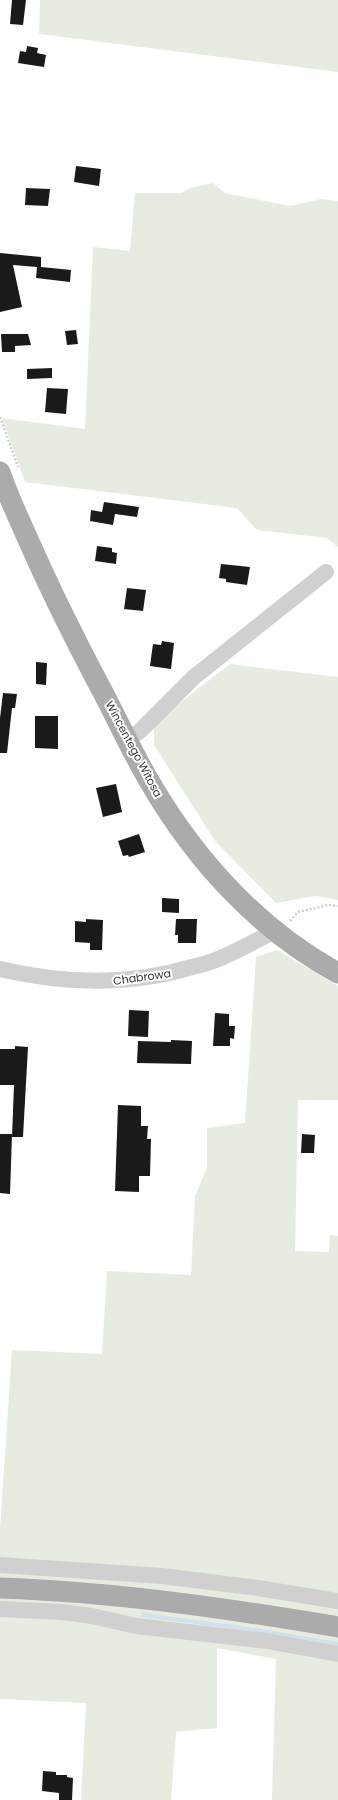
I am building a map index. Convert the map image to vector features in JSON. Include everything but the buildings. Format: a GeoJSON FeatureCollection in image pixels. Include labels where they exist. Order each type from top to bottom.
{"type":"FeatureCollection","features":[{"type":"Feature","properties":{"kind":"main road","name":"Wincentego Witosa"},"geometry":{"type":"LineString","coordinates":[[10,473],[48,586],[150,784],[175,823],[204,862],[230,890],[284,923],[297,948],[338,973]]}},
{"type":"Feature","properties":{"kind":"main road"},"geometry":{"type":"LineString","coordinates":[[0,1588],[173,1601],[338,1627]]}},
{"type":"Feature","properties":{"kind":"street"},"geometry":{"type":"LineString","coordinates":[[127,740],[140,731],[194,677],[326,572]]}},
{"type":"Feature","properties":{"kind":"street","name":"Chabrowa"},"geometry":{"type":"LineString","coordinates":[[0,969],[47,978],[73,981],[110,981],[165,975],[218,960],[284,923]]}},
{"type":"Feature","properties":{"kind":"street"},"geometry":{"type":"LineString","coordinates":[[0,1565],[162,1576],[258,1588],[338,1601]]}},
{"type":"Feature","properties":{"kind":"street"},"geometry":{"type":"LineString","coordinates":[[0,1609],[62,1612],[92,1616],[136,1626],[267,1641],[338,1654]]}},
{"type":"Feature","properties":{"kind":"path"},"geometry":{"type":"LineString","coordinates":[[0,417],[10,473]]}},
{"type":"Feature","properties":{"kind":"path"},"geometry":{"type":"LineString","coordinates":[[284,923],[298,912],[328,905],[338,906]]}},
{"type":"Feature","properties":{"kind":"path"},"geometry":{"type":"LineString","coordinates":[[284,923],[295,925]]}},
{"type":"Feature","properties":{"kind":"shaded area"},"geometry":{"type":"Polygon","coordinates":[[[40,0],[338,0],[338,72],[39,34],[40,0]]]}},
{"type":"Feature","properties":{"kind":"shaded area"},"geometry":{"type":"Polygon","coordinates":[[[213,183],[225,193],[290,206],[321,199],[338,201],[338,547],[327,538],[257,530],[237,508],[25,482],[2,418],[85,429],[93,247],[130,251],[135,193],[182,193],[190,188],[213,183]]]}},
{"type":"Feature","properties":{"kind":"shaded area"},"geometry":{"type":"Polygon","coordinates":[[[230,664],[338,677],[338,900],[316,896],[276,903],[215,841],[154,745],[154,723],[230,664]]]}},
{"type":"Feature","properties":{"kind":"shaded area"},"geometry":{"type":"Polygon","coordinates":[[[277,950],[338,986],[338,1100],[298,1100],[295,1251],[329,1252],[330,1235],[338,1236],[338,1618],[0,1580],[0,1529],[12,1350],[102,1354],[107,1271],[191,1275],[195,1196],[207,1168],[207,1128],[245,1123],[256,957],[277,950]]]}},
{"type":"Feature","properties":{"kind":"shaded area"},"geometry":{"type":"Polygon","coordinates":[[[0,1594],[124,1603],[338,1635],[338,1800],[272,1800],[276,1659],[217,1648],[217,1728],[176,1732],[171,1800],[81,1800],[86,1703],[0,1699],[0,1594]]]}},
{"type":"Feature","properties":{"kind":"waterway"},"geometry":{"type":"LineString","coordinates":[[143,1615],[242,1628],[338,1644]]}}]}
